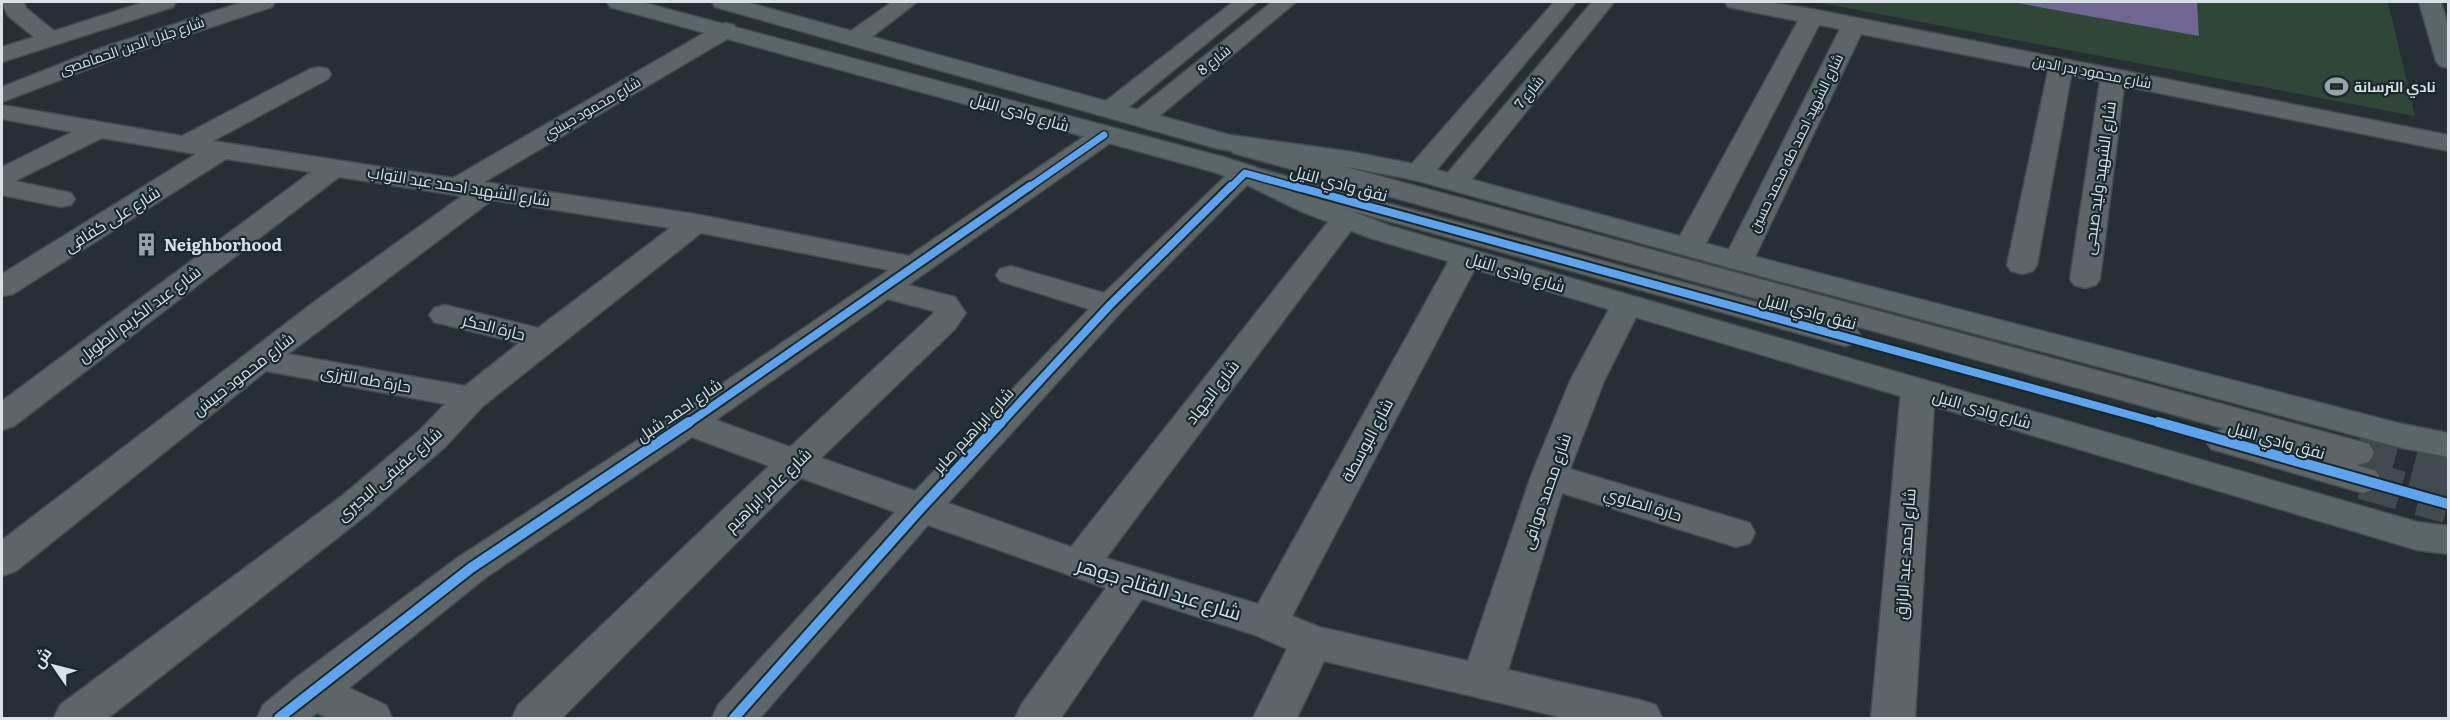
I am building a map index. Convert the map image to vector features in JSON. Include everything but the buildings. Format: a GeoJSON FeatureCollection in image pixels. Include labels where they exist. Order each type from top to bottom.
{"type":"FeatureCollection","features":[{"type":"Feature","properties":{"kind":"main road","name":"شارع وادى النيل"},"geometry":{"type":"LineString","coordinates":[[618,2],[1107,122],[1237,158],[1353,160],[1419,173],[1738,261],[2398,435],[2448,445]]}},
{"type":"Feature","properties":{"kind":"main road","name":"شارع وادى النيل"},"geometry":{"type":"LineString","coordinates":[[723,2],[856,38],[1107,122],[1142,118],[1237,158],[1345,219],[1466,257],[2433,538]]}},
{"type":"Feature","properties":{"kind":"main road"},"geometry":{"type":"LineString","coordinates":[[2430,2],[2448,61]]}},
{"type":"Feature","properties":{"kind":"main road"},"geometry":{"type":"LineString","coordinates":[[2398,435],[2448,459]]}},
{"type":"Feature","properties":{"kind":"street"},"geometry":{"type":"LineString","coordinates":[[13,2],[16,11],[49,38]]}},
{"type":"Feature","properties":{"kind":"street","name":"شارع جلال الدين الحمامصى"},"geometry":{"type":"LineString","coordinates":[[2,55],[165,2]]}},
{"type":"Feature","properties":{"kind":"street","name":"شارع جلال الدين الحمامصى"},"geometry":{"type":"LineString","coordinates":[[2,95],[109,53],[264,2]]}},
{"type":"Feature","properties":{"kind":"street"},"geometry":{"type":"LineString","coordinates":[[856,38],[906,2]]}},
{"type":"Feature","properties":{"kind":"street","name":"شارع 8"},"geometry":{"type":"LineString","coordinates":[[1107,122],[1246,2]]}},
{"type":"Feature","properties":{"kind":"street","name":"شارع 8"},"geometry":{"type":"LineString","coordinates":[[1142,118],[1285,2]]}},
{"type":"Feature","properties":{"kind":"street","name":"شارع 7"},"geometry":{"type":"LineString","coordinates":[[1419,173],[1565,2]]}},
{"type":"Feature","properties":{"kind":"street","name":"شارع 7"},"geometry":{"type":"LineString","coordinates":[[1455,182],[1603,2]]}},
{"type":"Feature","properties":{"kind":"street","name":"شارع محمود بدر الدين"},"geometry":{"type":"LineString","coordinates":[[1736,2],[2448,143]]}},
{"type":"Feature","properties":{"kind":"street"},"geometry":{"type":"LineString","coordinates":[[1689,247],[1812,16]]}},
{"type":"Feature","properties":{"kind":"street","name":"شارع الشهيد احمد طه محمد حسين"},"geometry":{"type":"LineString","coordinates":[[1738,261],[1854,25]]}},
{"type":"Feature","properties":{"kind":"street","name":"شارع محمود حبشي"},"geometry":{"type":"LineString","coordinates":[[473,188],[726,30]]}},
{"type":"Feature","properties":{"kind":"street"},"geometry":{"type":"LineString","coordinates":[[2022,265],[2061,66]]}},
{"type":"Feature","properties":{"kind":"street"},"geometry":{"type":"LineString","coordinates":[[186,145],[319,74]]}},
{"type":"Feature","properties":{"kind":"street","name":"شارع الشهيد وليد صبحى"},"geometry":{"type":"LineString","coordinates":[[2085,279],[2113,77]]}},
{"type":"Feature","properties":{"kind":"street","name":"شارع الشهيد احمد عبد التواب"},"geometry":{"type":"LineString","coordinates":[[2,112],[186,145],[695,223],[915,266]]}},
{"type":"Feature","properties":{"kind":"street","name":"شارع احمد شبل"},"geometry":{"type":"LineString","coordinates":[[279,718],[471,568],[884,288],[1107,122]]}},
{"type":"Feature","properties":{"kind":"street"},"geometry":{"type":"LineString","coordinates":[[2,177],[99,129]]}},
{"type":"Feature","properties":{"kind":"street","name":"شارع على كفافى"},"geometry":{"type":"LineString","coordinates":[[2,287],[222,150]]}},
{"type":"Feature","properties":{"kind":"street","name":"شارع ابراهيم صابر"},"geometry":{"type":"LineString","coordinates":[[734,718],[921,508],[1110,305],[1237,158]]}},
{"type":"Feature","properties":{"kind":"street","name":"نفق وادي النيل"},"geometry":{"type":"LineString","coordinates":[[1237,158],[2176,427],[2360,467]]}},
{"type":"Feature","properties":{"kind":"street","name":"شارع عبد الكريم الطويل"},"geometry":{"type":"LineString","coordinates":[[2,418],[335,167]]}},
{"type":"Feature","properties":{"kind":"street"},"geometry":{"type":"LineString","coordinates":[[2,186],[61,199]]}},
{"type":"Feature","properties":{"kind":"street","name":"شارع محمود حبيش"},"geometry":{"type":"LineString","coordinates":[[10,546],[261,360],[473,188]]}},
{"type":"Feature","properties":{"kind":"street","name":"شارع الجهاد"},"geometry":{"type":"LineString","coordinates":[[1079,565],[1345,219]]}},
{"type":"Feature","properties":{"kind":"street","name":"شارع عفيفى البحيرى"},"geometry":{"type":"LineString","coordinates":[[76,718],[356,504],[432,439],[471,399],[544,339],[695,223]]}},
{"type":"Feature","properties":{"kind":"street","name":"شارع البوسطة"},"geometry":{"type":"LineString","coordinates":[[1268,623],[1466,257]]}},
{"type":"Feature","properties":{"kind":"street"},"geometry":{"type":"LineString","coordinates":[[1011,275],[1110,305]]}},
{"type":"Feature","properties":{"kind":"street","name":"شارع عامر ابراهيم"},"geometry":{"type":"LineString","coordinates":[[534,718],[795,462],[944,322],[950,313],[944,304],[884,288]]}},
{"type":"Feature","properties":{"kind":"street","name":"شارع محمد موافى"},"geometry":{"type":"LineString","coordinates":[[1482,683],[1550,476],[1587,381],[1626,305]]}},
{"type":"Feature","properties":{"kind":"street","name":"حارة الحكر"},"geometry":{"type":"LineString","coordinates":[[445,315],[544,339]]}},
{"type":"Feature","properties":{"kind":"street","name":"حارة طه الترزى"},"geometry":{"type":"LineString","coordinates":[[261,360],[471,399]]}},
{"type":"Feature","properties":{"kind":"street","name":"شارع احمد عبد الرازق"},"geometry":{"type":"LineString","coordinates":[[1893,718],[1918,390]]}},
{"type":"Feature","properties":{"kind":"street","name":"شارع عبد الفتاح جوهر"},"geometry":{"type":"LineString","coordinates":[[688,423],[1079,565],[1268,623],[1312,642],[1482,683],[1560,709],[1640,718]]}},
{"type":"Feature","properties":{"kind":"street","name":"حارة الصاوي"},"geometry":{"type":"LineString","coordinates":[[1550,476],[1736,533]]}},
{"type":"Feature","properties":{"kind":"street"},"geometry":{"type":"LineString","coordinates":[[1037,718],[1132,582]]}},
{"type":"Feature","properties":{"kind":"street"},"geometry":{"type":"LineString","coordinates":[[1275,718],[1312,642]]}},
{"type":"Feature","properties":{"kind":"street"},"geometry":{"type":"LineString","coordinates":[[312,690],[370,718]]}},
{"type":"Feature","properties":{"kind":"green space","name":"نادي الترسانة"},"geometry":{"type":"Polygon","coordinates":[[[1816,2],[2388,2],[2415,116],[1816,2]]]}},
{"type":"Feature","properties":{"kind":"shaded area"},"geometry":{"type":"Polygon","coordinates":[[[2012,2],[2197,2],[2199,36],[2012,2]]]}},
{"type":"Feature","properties":{"kind":"tunnel"},"geometry":{"type":"LineString","coordinates":[[2356,453],[2448,478]]}},
{"type":"Feature","properties":{"kind":"tunnel"},"geometry":{"type":"LineString","coordinates":[[2363,480],[2448,504]]}},
{"type":"Feature","properties":{"kind":"cycle path"},"geometry":{"type":"LineString","coordinates":[[279,718],[471,568],[688,423],[1104,135]]}},
{"type":"Feature","properties":{"kind":"cycle path"},"geometry":{"type":"LineString","coordinates":[[734,718],[921,508],[1110,305],[1245,173],[2176,427],[2448,504]]}},
{"type":"Feature","properties":{"kind":"place","name":"نادي الترسانة"},"geometry":{"type":"Point","coordinates":[2336,87]}},
{"type":"Feature","properties":{"kind":"place","name":"Neighborhood"},"geometry":{"type":"Point","coordinates":[146,245]}}]}
